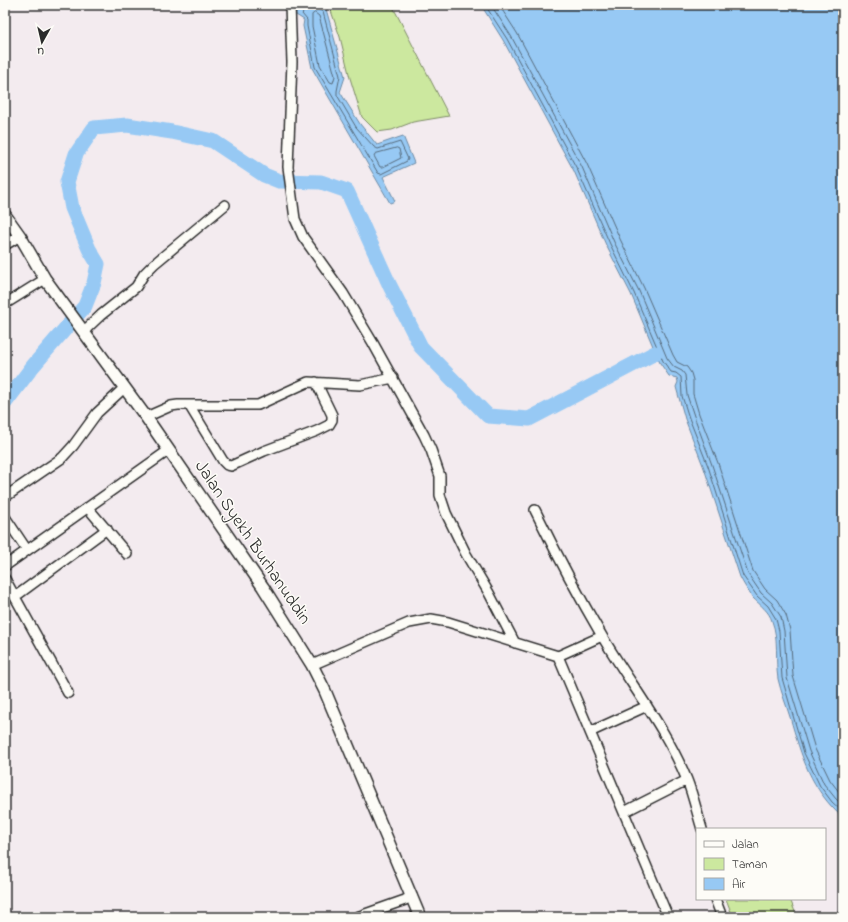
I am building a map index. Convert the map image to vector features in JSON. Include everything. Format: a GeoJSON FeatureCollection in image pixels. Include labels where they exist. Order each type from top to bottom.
{"type":"FeatureCollection","features":[{"type":"Feature","properties":{"kind":"main road","name":"Jalan Syekh Burhanuddin"},"geometry":{"type":"LineString","coordinates":[[5,215],[20,236],[45,278],[70,310],[80,327],[146,417],[264,587],[312,665],[325,691],[420,917]]}},
{"type":"Feature","properties":{"kind":"street"},"geometry":{"type":"LineString","coordinates":[[290,5],[292,62],[288,167],[292,206],[295,219],[303,237],[343,293],[393,378],[431,450],[440,476],[440,495],[446,513],[466,554],[489,593],[515,643]]}},
{"type":"Feature","properties":{"kind":"street"},"geometry":{"type":"LineString","coordinates":[[80,327],[101,315],[136,287],[144,274],[154,264],[225,205]]}},
{"type":"Feature","properties":{"kind":"street"},"geometry":{"type":"LineString","coordinates":[[5,245],[20,236]]}},
{"type":"Feature","properties":{"kind":"street"},"geometry":{"type":"LineString","coordinates":[[5,304],[45,278]]}},
{"type":"Feature","properties":{"kind":"street"},"geometry":{"type":"LineString","coordinates":[[146,417],[171,406],[258,405],[303,384],[316,382],[360,385],[393,378]]}},
{"type":"Feature","properties":{"kind":"street"},"geometry":{"type":"LineString","coordinates":[[189,405],[223,462],[227,466],[231,466],[264,450],[317,431],[329,425],[332,420],[332,416],[316,382]]}},
{"type":"Feature","properties":{"kind":"street"},"geometry":{"type":"LineString","coordinates":[[5,497],[62,458],[73,446],[97,413],[124,388]]}},
{"type":"Feature","properties":{"kind":"street"},"geometry":{"type":"LineString","coordinates":[[5,566],[169,450]]}},
{"type":"Feature","properties":{"kind":"street"},"geometry":{"type":"LineString","coordinates":[[88,508],[127,554]]}},
{"type":"Feature","properties":{"kind":"street"},"geometry":{"type":"LineString","coordinates":[[535,510],[570,579],[602,636],[659,726],[687,780],[702,828]]}},
{"type":"Feature","properties":{"kind":"street"},"geometry":{"type":"LineString","coordinates":[[5,517],[27,550]]}},
{"type":"Feature","properties":{"kind":"street"},"geometry":{"type":"LineString","coordinates":[[16,596],[107,529]]}},
{"type":"Feature","properties":{"kind":"street"},"geometry":{"type":"LineString","coordinates":[[5,579],[16,596],[68,693]]}},
{"type":"Feature","properties":{"kind":"street"},"geometry":{"type":"LineString","coordinates":[[312,665],[409,623],[422,620],[439,620],[558,656],[602,636]]}},
{"type":"Feature","properties":{"kind":"street"},"geometry":{"type":"LineString","coordinates":[[558,656],[668,917]]}},
{"type":"Feature","properties":{"kind":"street"},"geometry":{"type":"LineString","coordinates":[[590,732],[647,706]]}},
{"type":"Feature","properties":{"kind":"street"},"geometry":{"type":"LineString","coordinates":[[624,812],[687,780]]}},
{"type":"Feature","properties":{"kind":"street"},"geometry":{"type":"LineString","coordinates":[[357,917],[405,900],[412,896]]}},
{"type":"Feature","properties":{"kind":"street"},"geometry":{"type":"LineString","coordinates":[[714,900],[722,917]]}},
{"type":"Feature","properties":{"kind":"green space"},"geometry":{"type":"Polygon","coordinates":[[[329,5],[392,5],[449,116],[413,122],[392,130],[377,132],[362,117],[350,78],[340,37],[329,5]]]}},
{"type":"Feature","properties":{"kind":"green space"},"geometry":{"type":"Polygon","coordinates":[[[726,900],[790,900],[797,917],[733,917],[726,900]]]}},
{"type":"Feature","properties":{"kind":"water"},"geometry":{"type":"Polygon","coordinates":[[[319,5],[326,9],[345,77],[340,92],[360,124],[377,145],[403,136],[414,163],[383,177],[395,201],[390,203],[312,68],[303,26],[304,20],[296,15],[296,9],[319,5]]]}},
{"type":"Feature","properties":{"kind":"water"},"geometry":{"type":"Polygon","coordinates":[[[481,5],[843,5],[843,818],[822,795],[803,759],[778,679],[776,642],[771,617],[767,611],[753,598],[740,577],[704,468],[685,419],[676,387],[678,382],[677,378],[669,376],[660,363],[631,294],[606,245],[574,171],[503,40],[481,5]]]}},
{"type":"Feature","properties":{"kind":"waterway"},"geometry":{"type":"LineString","coordinates":[[5,403],[33,366],[85,306],[94,283],[98,264],[89,249],[72,208],[67,182],[76,154],[94,128],[127,125],[172,132],[213,141],[264,175],[279,181],[321,182],[347,191],[390,286],[421,347],[488,416],[529,419],[655,353]]}}]}
